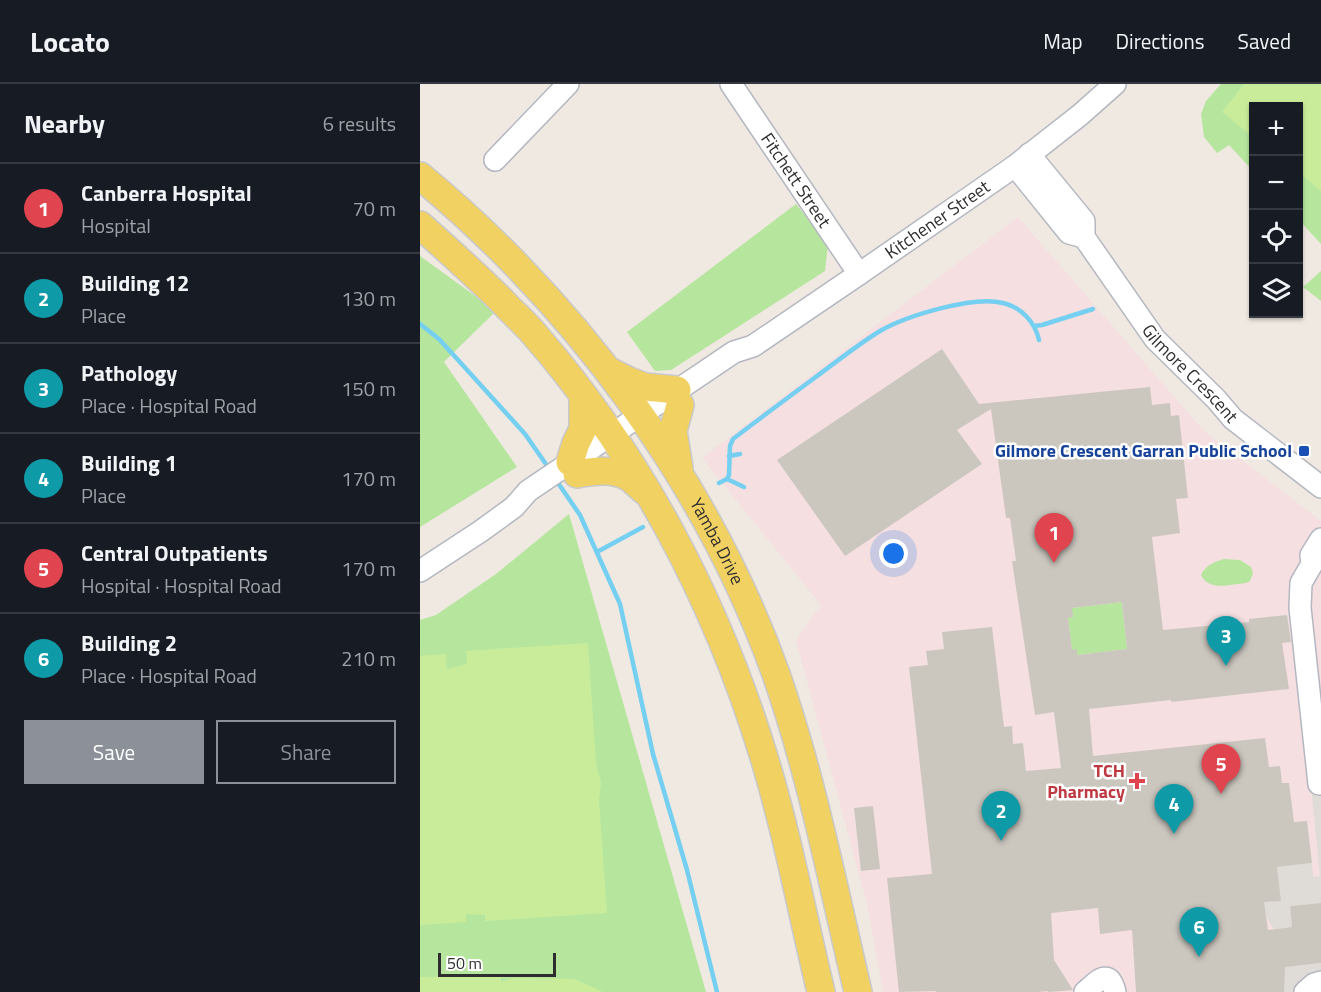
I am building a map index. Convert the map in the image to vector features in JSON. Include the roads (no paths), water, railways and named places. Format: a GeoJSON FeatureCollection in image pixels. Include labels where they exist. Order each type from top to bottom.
{"type":"FeatureCollection","features":[{"type":"Feature","properties":{"kind":"main road","name":"Yamba Drive"},"geometry":{"type":"LineString","coordinates":[[420,177],[446,198],[504,253],[547,298],[607,370],[680,475],[710,526],[742,592],[775,673],[794,729],[858,992]]}},
{"type":"Feature","properties":{"kind":"main road","name":"Yamba Drive"},"geometry":{"type":"LineString","coordinates":[[420,225],[466,266],[533,333],[616,440],[677,544],[712,615],[743,694],[771,783],[821,992]]}},
{"type":"Feature","properties":{"kind":"main road"},"geometry":{"type":"LineString","coordinates":[[607,370],[629,381],[679,397],[673,431],[680,475]]}},
{"type":"Feature","properties":{"kind":"main road"},"geometry":{"type":"LineString","coordinates":[[562,476],[583,429],[583,396]]}},
{"type":"Feature","properties":{"kind":"main road"},"geometry":{"type":"LineString","coordinates":[[562,476],[597,471],[612,472],[628,477],[648,493]]}},
{"type":"Feature","properties":{"kind":"street"},"geometry":{"type":"LineString","coordinates":[[495,160],[568,84]]}},
{"type":"Feature","properties":{"kind":"street","name":"Fitchett Street"},"geometry":{"type":"LineString","coordinates":[[731,84],[859,274]]}},
{"type":"Feature","properties":{"kind":"street","name":"Kitchener Street"},"geometry":{"type":"LineString","coordinates":[[420,571],[514,507],[528,491],[562,476],[616,440],[679,397],[734,352],[753,346],[1022,160],[1080,115],[1115,84]]}},
{"type":"Feature","properties":{"kind":"street","name":"Gilmore Crescent"},"geometry":{"type":"LineString","coordinates":[[1022,160],[1084,221],[1084,237],[1155,339],[1233,419],[1321,488]]}},
{"type":"Feature","properties":{"kind":"street"},"geometry":{"type":"LineString","coordinates":[[1319,784],[1300,597],[1301,583],[1316,563],[1311,555],[1321,539]]}},
{"type":"Feature","properties":{"kind":"street"},"geometry":{"type":"LineString","coordinates":[[1085,992],[1102,978],[1111,982],[1115,992]]}},
{"type":"Feature","properties":{"kind":"street"},"geometry":{"type":"LineString","coordinates":[[1305,992],[1314,984],[1321,982]]}},
{"type":"Feature","properties":{"kind":"waterway"},"geometry":{"type":"LineString","coordinates":[[719,483],[727,479],[729,475],[730,446],[733,439],[854,348],[892,325],[940,308],[990,301],[1016,308],[1031,321],[1039,340]]}},
{"type":"Feature","properties":{"kind":"waterway"},"geometry":{"type":"LineString","coordinates":[[1034,326],[1093,309]]}},
{"type":"Feature","properties":{"kind":"waterway"},"geometry":{"type":"LineString","coordinates":[[420,324],[439,339],[525,434],[550,470]]}},
{"type":"Feature","properties":{"kind":"waterway"},"geometry":{"type":"LineString","coordinates":[[729,456],[740,454]]}},
{"type":"Feature","properties":{"kind":"waterway"},"geometry":{"type":"LineString","coordinates":[[727,479],[744,487]]}},
{"type":"Feature","properties":{"kind":"waterway"},"geometry":{"type":"LineString","coordinates":[[556,480],[580,515],[620,604],[653,754],[687,870],[717,992]]}},
{"type":"Feature","properties":{"kind":"waterway"},"geometry":{"type":"LineString","coordinates":[[597,552],[643,527]]}},
{"type":"Feature","properties":{"kind":"place","name":"Gilmore Crescent Garran Public School"},"geometry":{"type":"Point","coordinates":[1304,451]}},
{"type":"Feature","properties":{"kind":"place","name":"Canberra Hospital"},"geometry":{"type":"Point","coordinates":[1054,563]}},
{"type":"Feature","properties":{"kind":"place","name":"Pathology"},"geometry":{"type":"Point","coordinates":[1226,666]}},
{"type":"Feature","properties":{"kind":"place","name":"TCH Pharmacy"},"geometry":{"type":"Point","coordinates":[1137,781]}},
{"type":"Feature","properties":{"kind":"place","name":"Central Outpatients"},"geometry":{"type":"Point","coordinates":[1221,794]}},
{"type":"Feature","properties":{"kind":"place","name":"Building 1"},"geometry":{"type":"Point","coordinates":[1174,834]}},
{"type":"Feature","properties":{"kind":"place","name":"Building 12"},"geometry":{"type":"Point","coordinates":[1001,841]}},
{"type":"Feature","properties":{"kind":"place","name":"Building 2"},"geometry":{"type":"Point","coordinates":[1199,957]}}]}
